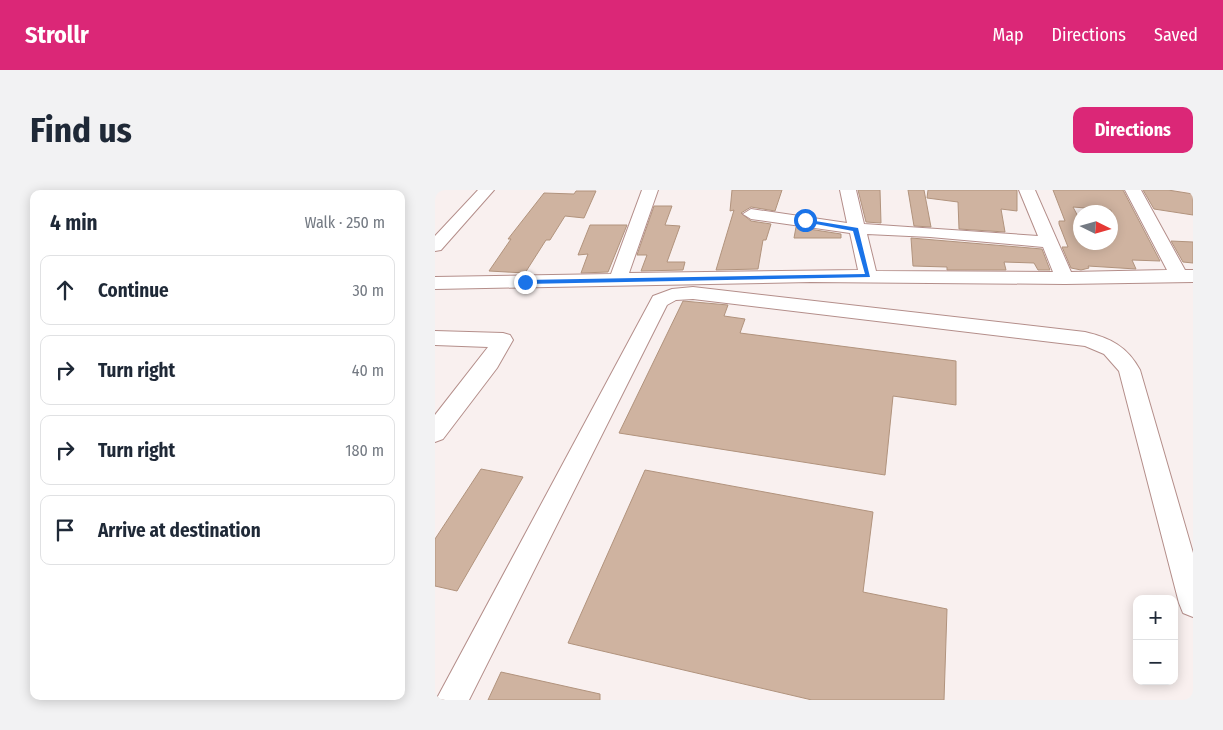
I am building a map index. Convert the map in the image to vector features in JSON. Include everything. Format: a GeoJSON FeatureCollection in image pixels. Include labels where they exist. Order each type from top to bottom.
{"type":"FeatureCollection","features":[{"type":"Feature","properties":{"kind":"street"},"geometry":{"type":"LineString","coordinates":[[435,246],[486,190]]}},
{"type":"Feature","properties":{"kind":"street"},"geometry":{"type":"LineString","coordinates":[[618,280],[650,190]]}},
{"type":"Feature","properties":{"kind":"street"},"geometry":{"type":"LineString","coordinates":[[848,190],[868,276]]}},
{"type":"Feature","properties":{"kind":"street"},"geometry":{"type":"LineString","coordinates":[[1027,190],[1065,278]]}},
{"type":"Feature","properties":{"kind":"street"},"geometry":{"type":"LineString","coordinates":[[1133,190],[1186,276]]}},
{"type":"Feature","properties":{"kind":"street"},"geometry":{"type":"LineString","coordinates":[[751,214],[856,229],[930,232],[1049,242]]}},
{"type":"Feature","properties":{"kind":"street"},"geometry":{"type":"LineString","coordinates":[[435,283],[868,276],[1065,278],[1186,276]]}},
{"type":"Feature","properties":{"kind":"street"},"geometry":{"type":"LineString","coordinates":[[452,700],[660,301],[666,296],[679,293],[693,293],[1075,338],[1106,344],[1121,356],[1129,370],[1193,603]]}},
{"type":"Feature","properties":{"kind":"street"},"geometry":{"type":"LineString","coordinates":[[435,338],[503,340],[490,362],[435,432]]}},
{"type":"Feature","properties":{"kind":"building"},"geometry":{"type":"Polygon","coordinates":[[[732,190],[782,190],[775,211],[751,207],[741,213],[751,221],[771,224],[766,240],[763,240],[758,269],[716,270],[734,210],[730,211],[732,190]]]}},
{"type":"Feature","properties":{"kind":"building"},"geometry":{"type":"Polygon","coordinates":[[[858,190],[880,190],[881,223],[866,222],[858,190]]]}},
{"type":"Feature","properties":{"kind":"building"},"geometry":{"type":"Polygon","coordinates":[[[908,190],[924,190],[931,227],[914,226],[908,190]]]}},
{"type":"Feature","properties":{"kind":"building"},"geometry":{"type":"Polygon","coordinates":[[[928,190],[1017,190],[1017,211],[1001,209],[1005,232],[959,229],[958,202],[927,198],[928,190]]]}},
{"type":"Feature","properties":{"kind":"building"},"geometry":{"type":"Polygon","coordinates":[[[1053,190],[1123,190],[1160,261],[1132,260],[1136,269],[1088,266],[1089,268],[1081,270],[1071,268],[1062,247],[1068,247],[1059,221],[1065,221],[1053,190]]]}},
{"type":"Feature","properties":{"kind":"building"},"geometry":{"type":"Polygon","coordinates":[[[1143,190],[1168,190],[1193,194],[1193,215],[1154,209],[1143,190]]]}},
{"type":"Feature","properties":{"kind":"building"},"geometry":{"type":"Polygon","coordinates":[[[576,191],[596,191],[584,218],[565,216],[550,240],[546,240],[525,273],[489,271],[511,239],[508,239],[544,193],[574,194],[576,191]]]}},
{"type":"Feature","properties":{"kind":"building"},"geometry":{"type":"Polygon","coordinates":[[[654,206],[672,206],[665,225],[680,226],[667,262],[685,262],[683,270],[641,271],[647,255],[637,255],[654,206]]]}},
{"type":"Feature","properties":{"kind":"building"},"geometry":{"type":"Polygon","coordinates":[[[590,225],[627,225],[608,272],[581,273],[588,254],[578,255],[590,225]]]}},
{"type":"Feature","properties":{"kind":"building"},"geometry":{"type":"Polygon","coordinates":[[[796,227],[841,234],[841,238],[794,238],[796,227]]]}},
{"type":"Feature","properties":{"kind":"building"},"geometry":{"type":"Polygon","coordinates":[[[911,238],[1042,249],[1050,270],[1038,270],[1034,263],[1004,262],[1006,270],[947,270],[947,267],[913,266],[911,238]]]}},
{"type":"Feature","properties":{"kind":"building"},"geometry":{"type":"Polygon","coordinates":[[[1171,241],[1193,242],[1193,263],[1183,262],[1171,241]]]}},
{"type":"Feature","properties":{"kind":"building"},"geometry":{"type":"Polygon","coordinates":[[[683,301],[728,305],[724,316],[745,319],[740,333],[956,361],[956,405],[893,396],[885,475],[619,433],[683,301]]]}},
{"type":"Feature","properties":{"kind":"building"},"geometry":{"type":"Polygon","coordinates":[[[481,469],[523,477],[457,591],[435,586],[435,539],[481,469]]]}},
{"type":"Feature","properties":{"kind":"building"},"geometry":{"type":"Polygon","coordinates":[[[645,470],[873,512],[863,592],[947,609],[944,700],[812,700],[568,643],[645,470]]]}},
{"type":"Feature","properties":{"kind":"building"},"geometry":{"type":"Polygon","coordinates":[[[501,672],[600,694],[600,700],[488,700],[501,672]]]}},
{"type":"Feature","properties":{"kind":"route"},"geometry":{"type":"LineString","coordinates":[[525,282],[868,276],[856,229],[805,220]]}}]}
